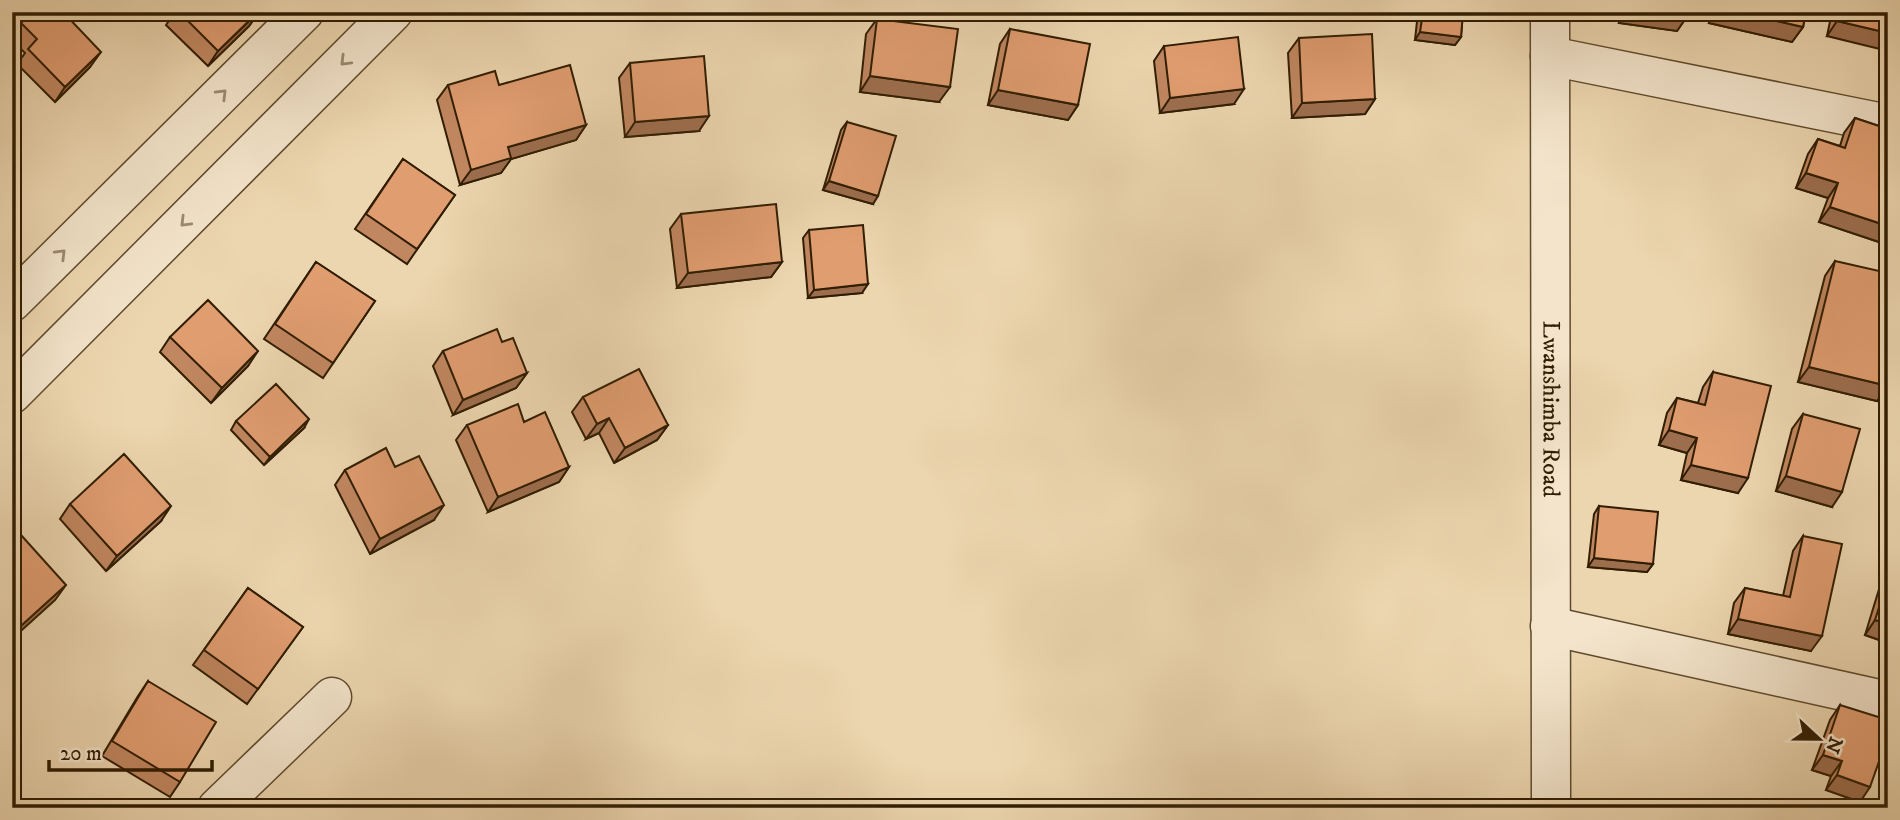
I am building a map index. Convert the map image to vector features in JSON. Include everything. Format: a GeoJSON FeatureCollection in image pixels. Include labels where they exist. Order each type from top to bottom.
{"type":"FeatureCollection","features":[{"type":"Feature","properties":{"kind":"street"},"geometry":{"type":"LineString","coordinates":[[12,302],[304,12]]}},
{"type":"Feature","properties":{"kind":"street"},"geometry":{"type":"LineString","coordinates":[[12,394],[393,12]]}},
{"type":"Feature","properties":{"kind":"street","name":"Lwanshimba Road"},"geometry":{"type":"LineString","coordinates":[[1550,12],[1551,808]]}},
{"type":"Feature","properties":{"kind":"street"},"geometry":{"type":"LineString","coordinates":[[1549,57],[1888,124]]}},
{"type":"Feature","properties":{"kind":"street"},"geometry":{"type":"LineString","coordinates":[[1550,626],[1888,701]]}},
{"type":"Feature","properties":{"kind":"street"},"geometry":{"type":"LineString","coordinates":[[217,808],[332,696]]}},
{"type":"Feature","properties":{"kind":"building"},"geometry":{"type":"Polygon","coordinates":[[[32,12],[63,12],[101,52],[65,87],[28,49],[37,39],[21,23],[32,12]]]}},
{"type":"Feature","properties":{"kind":"building"},"geometry":{"type":"Polygon","coordinates":[[[179,12],[258,12],[218,51],[179,12]]]}},
{"type":"Feature","properties":{"kind":"building"},"geometry":{"type":"Polygon","coordinates":[[[1423,12],[1463,12],[1461,37],[1420,32],[1423,12]]]}},
{"type":"Feature","properties":{"kind":"building"},"geometry":{"type":"Polygon","coordinates":[[[1662,12],[1688,12],[1688,15],[1662,12]]]}},
{"type":"Feature","properties":{"kind":"building"},"geometry":{"type":"Polygon","coordinates":[[[1738,12],[1806,12],[1803,27],[1738,12]]]}},
{"type":"Feature","properties":{"kind":"building"},"geometry":{"type":"Polygon","coordinates":[[[1839,12],[1888,12],[1888,33],[1837,21],[1839,12]]]}},
{"type":"Feature","properties":{"kind":"building"},"geometry":{"type":"Polygon","coordinates":[[[877,19],[958,29],[950,87],[870,76],[877,19]]]}},
{"type":"Feature","properties":{"kind":"building"},"geometry":{"type":"Polygon","coordinates":[[[1010,29],[1090,44],[1078,105],[998,90],[1010,29]]]}},
{"type":"Feature","properties":{"kind":"building"},"geometry":{"type":"Polygon","coordinates":[[[1372,34],[1375,99],[1302,103],[1299,38],[1372,34]]]}},
{"type":"Feature","properties":{"kind":"building"},"geometry":{"type":"Polygon","coordinates":[[[1238,37],[1244,89],[1170,98],[1164,46],[1238,37]]]}},
{"type":"Feature","properties":{"kind":"building"},"geometry":{"type":"Polygon","coordinates":[[[704,56],[709,116],[635,122],[630,63],[704,56]]]}},
{"type":"Feature","properties":{"kind":"building"},"geometry":{"type":"Polygon","coordinates":[[[570,65],[586,125],[508,147],[511,158],[471,170],[448,85],[495,71],[499,85],[570,65]]]}},
{"type":"Feature","properties":{"kind":"building"},"geometry":{"type":"Polygon","coordinates":[[[1855,118],[1888,129],[1888,226],[1830,207],[1838,183],[1806,173],[1818,139],[1845,148],[1855,118]]]}},
{"type":"Feature","properties":{"kind":"building"},"geometry":{"type":"Polygon","coordinates":[[[847,122],[896,136],[878,196],[829,181],[847,122]]]}},
{"type":"Feature","properties":{"kind":"building"},"geometry":{"type":"Polygon","coordinates":[[[403,159],[455,195],[417,249],[366,214],[403,159]]]}},
{"type":"Feature","properties":{"kind":"building"},"geometry":{"type":"Polygon","coordinates":[[[776,204],[782,262],[688,273],[681,214],[776,204]]]}},
{"type":"Feature","properties":{"kind":"building"},"geometry":{"type":"Polygon","coordinates":[[[863,225],[868,284],[814,290],[809,230],[863,225]]]}},
{"type":"Feature","properties":{"kind":"building"},"geometry":{"type":"Polygon","coordinates":[[[1835,261],[1888,273],[1888,324],[1885,335],[1888,336],[1888,386],[1809,367],[1835,261]]]}},
{"type":"Feature","properties":{"kind":"building"},"geometry":{"type":"Polygon","coordinates":[[[316,262],[375,301],[333,363],[275,324],[316,262]]]}},
{"type":"Feature","properties":{"kind":"building"},"geometry":{"type":"Polygon","coordinates":[[[208,300],[258,351],[222,388],[170,337],[208,300]]]}},
{"type":"Feature","properties":{"kind":"building"},"geometry":{"type":"Polygon","coordinates":[[[497,329],[502,342],[513,338],[527,373],[463,400],[443,351],[497,329]]]}},
{"type":"Feature","properties":{"kind":"building"},"geometry":{"type":"Polygon","coordinates":[[[639,369],[668,425],[625,448],[609,418],[597,424],[583,397],[639,369]]]}},
{"type":"Feature","properties":{"kind":"building"},"geometry":{"type":"Polygon","coordinates":[[[1713,372],[1771,386],[1748,478],[1691,465],[1697,438],[1669,430],[1677,398],[1705,405],[1713,372]]]}},
{"type":"Feature","properties":{"kind":"building"},"geometry":{"type":"Polygon","coordinates":[[[276,384],[309,419],[270,457],[236,421],[276,384]]]}},
{"type":"Feature","properties":{"kind":"building"},"geometry":{"type":"Polygon","coordinates":[[[518,404],[524,422],[545,412],[569,467],[498,497],[467,425],[518,404]]]}},
{"type":"Feature","properties":{"kind":"building"},"geometry":{"type":"Polygon","coordinates":[[[1803,414],[1860,429],[1842,492],[1786,476],[1803,414]]]}},
{"type":"Feature","properties":{"kind":"building"},"geometry":{"type":"Polygon","coordinates":[[[386,448],[395,467],[419,456],[444,505],[380,539],[345,470],[386,448]]]}},
{"type":"Feature","properties":{"kind":"building"},"geometry":{"type":"Polygon","coordinates":[[[124,454],[171,506],[117,556],[70,504],[124,454]]]}},
{"type":"Feature","properties":{"kind":"building"},"geometry":{"type":"Polygon","coordinates":[[[1599,506],[1658,512],[1653,564],[1594,558],[1599,506]]]}},
{"type":"Feature","properties":{"kind":"building"},"geometry":{"type":"Polygon","coordinates":[[[12,525],[66,585],[12,634],[12,525]]]}},
{"type":"Feature","properties":{"kind":"building"},"geometry":{"type":"Polygon","coordinates":[[[1803,536],[1842,544],[1822,636],[1738,619],[1745,588],[1790,597],[1803,536]]]}},
{"type":"Feature","properties":{"kind":"building"},"geometry":{"type":"Polygon","coordinates":[[[1888,579],[1888,624],[1875,620],[1888,579]]]}},
{"type":"Feature","properties":{"kind":"building"},"geometry":{"type":"Polygon","coordinates":[[[248,588],[303,627],[258,689],[204,650],[248,588]]]}},
{"type":"Feature","properties":{"kind":"building"},"geometry":{"type":"Polygon","coordinates":[[[148,681],[216,722],[180,782],[112,741],[148,681]]]}},
{"type":"Feature","properties":{"kind":"building"},"geometry":{"type":"Polygon","coordinates":[[[1840,705],[1888,720],[1888,736],[1870,787],[1837,775],[1842,761],[1823,755],[1840,705]]]}}]}
